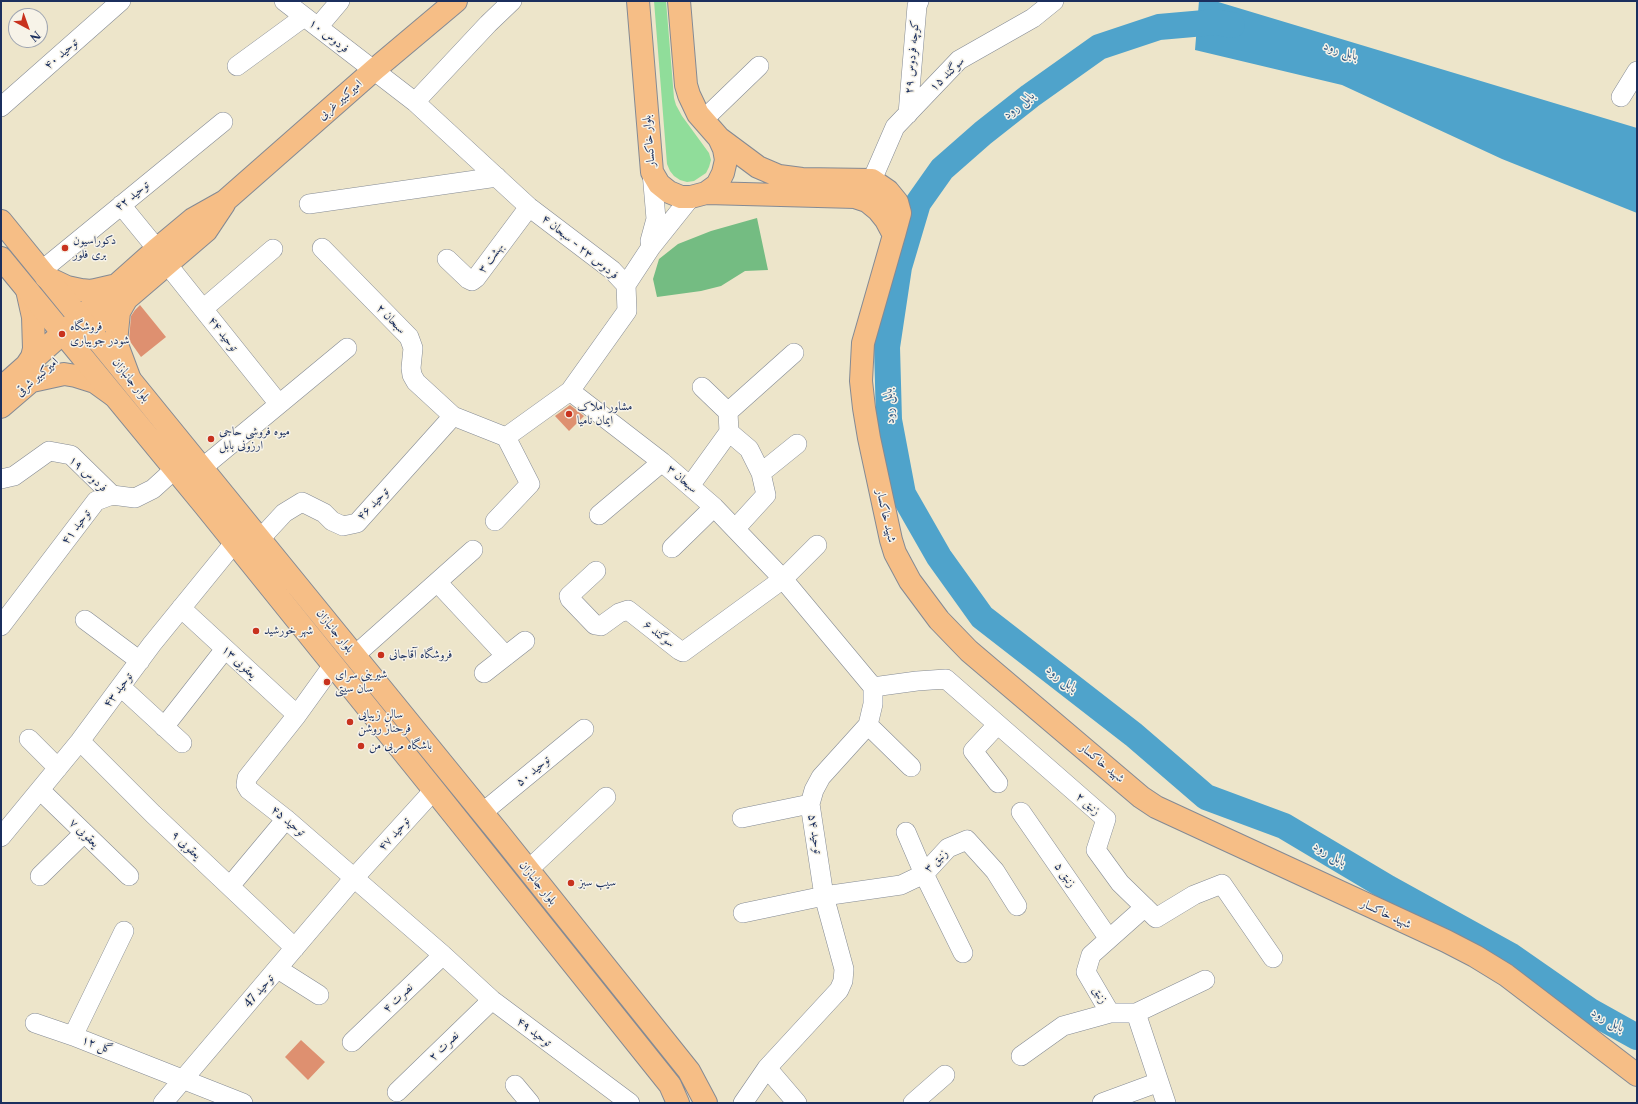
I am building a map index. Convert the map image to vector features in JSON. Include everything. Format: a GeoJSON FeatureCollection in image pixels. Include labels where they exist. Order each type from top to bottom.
{"type":"FeatureCollection","features":[{"type":"Feature","properties":{"kind":"main road","name":"امیرکبیر غربی"},"geometry":{"type":"LineString","coordinates":[[85,324],[162,256],[206,231],[225,201],[374,70],[456,1]]}},
{"type":"Feature","properties":{"kind":"main road","name":"بلوار خاکسار"},"geometry":{"type":"LineString","coordinates":[[638,1],[652,172],[659,184],[669,192],[681,197],[699,195],[855,197],[867,201],[878,210],[886,220],[894,235]]}},
{"type":"Feature","properties":{"kind":"main road"},"geometry":{"type":"LineString","coordinates":[[679,1],[686,85],[694,107],[719,138],[758,167],[779,176],[802,179],[872,180]]}},
{"type":"Feature","properties":{"kind":"main road"},"geometry":{"type":"LineString","coordinates":[[699,195],[717,184],[723,173],[726,160],[724,148],[719,138]]}},
{"type":"Feature","properties":{"kind":"main road","name":"شهید خاکسار"},"geometry":{"type":"LineString","coordinates":[[872,180],[888,191],[897,202],[900,213],[863,343],[862,381],[864,408],[869,438],[895,553],[913,586],[939,620],[969,651],[1141,797],[1156,807],[1475,956],[1506,975],[1637,1075]]}},
{"type":"Feature","properties":{"kind":"main road","name":"بلوار جانبازان"},"geometry":{"type":"LineString","coordinates":[[1,221],[482,812],[689,1071],[706,1103]]}},
{"type":"Feature","properties":{"kind":"main road","name":"بلوار جانبازان"},"geometry":{"type":"LineString","coordinates":[[1,258],[67,340],[175,469],[434,790],[670,1085],[678,1103]]}},
{"type":"Feature","properties":{"kind":"main road"},"geometry":{"type":"LineString","coordinates":[[44,274],[66,287],[90,291],[123,291],[116,342],[130,380]]}},
{"type":"Feature","properties":{"kind":"main road"},"geometry":{"type":"LineString","coordinates":[[27,290],[33,317],[34,348],[28,374],[64,374],[95,382],[113,395]]}},
{"type":"Feature","properties":{"kind":"main road","name":"امیرکبیر شرقی"},"geometry":{"type":"LineString","coordinates":[[1,407],[28,374],[85,324]]}},
{"type":"Feature","properties":{"kind":"main road","name":"امیرکبیر شرقی"},"geometry":{"type":"LineString","coordinates":[[1,388],[28,374]]}},
{"type":"Feature","properties":{"kind":"street","name":"توحید ۴۰"},"geometry":{"type":"LineString","coordinates":[[1,107],[121,1]]}},
{"type":"Feature","properties":{"kind":"street","name":"فردوس ۱۰"},"geometry":{"type":"LineString","coordinates":[[284,1],[374,70]]}},
{"type":"Feature","properties":{"kind":"street"},"geometry":{"type":"LineString","coordinates":[[237,66],[311,22],[340,1]]}},
{"type":"Feature","properties":{"kind":"street"},"geometry":{"type":"LineString","coordinates":[[415,102],[488,24],[512,1]]}},
{"type":"Feature","properties":{"kind":"street","name":"کوچه فردوس ۲۹"},"geometry":{"type":"LineString","coordinates":[[908,114],[917,6],[919,1]]}},
{"type":"Feature","properties":{"kind":"street","name":"سوگند ۱۵"},"geometry":{"type":"LineString","coordinates":[[872,180],[895,127],[959,60],[1033,18],[1054,1]]}},
{"type":"Feature","properties":{"kind":"street"},"geometry":{"type":"LineString","coordinates":[[703,120],[760,66]]}},
{"type":"Feature","properties":{"kind":"street","name":"فردوس ۲۳ - سبحان ۴"},"geometry":{"type":"LineString","coordinates":[[374,70],[415,102],[529,207],[612,270],[626,285],[627,311],[570,391],[506,437]]}},
{"type":"Feature","properties":{"kind":"street"},"geometry":{"type":"LineString","coordinates":[[1621,97],[1637,71]]}},
{"type":"Feature","properties":{"kind":"street","name":"توحید ۴۲"},"geometry":{"type":"LineString","coordinates":[[44,274],[121,205],[223,122]]}},
{"type":"Feature","properties":{"kind":"street"},"geometry":{"type":"LineString","coordinates":[[651,247],[650,241],[656,219],[652,172]]}},
{"type":"Feature","properties":{"kind":"street"},"geometry":{"type":"LineString","coordinates":[[309,204],[497,177]]}},
{"type":"Feature","properties":{"kind":"street"},"geometry":{"type":"LineString","coordinates":[[626,285],[651,247],[699,195]]}},
{"type":"Feature","properties":{"kind":"street","name":"توحید ۴۴"},"geometry":{"type":"LineString","coordinates":[[121,205],[279,404]]}},
{"type":"Feature","properties":{"kind":"street","name":"بهشت ۳"},"geometry":{"type":"LineString","coordinates":[[447,259],[472,281],[476,278],[529,207]]}},
{"type":"Feature","properties":{"kind":"street","name":"سبحان ۲"},"geometry":{"type":"LineString","coordinates":[[322,248],[409,337],[414,348],[411,368],[412,375],[416,382],[453,416]]}},
{"type":"Feature","properties":{"kind":"street"},"geometry":{"type":"LineString","coordinates":[[203,309],[272,249]]}},
{"type":"Feature","properties":{"kind":"street"},"geometry":{"type":"LineString","coordinates":[[202,468],[347,348]]}},
{"type":"Feature","properties":{"kind":"street"},"geometry":{"type":"LineString","coordinates":[[728,412],[794,353]]}},
{"type":"Feature","properties":{"kind":"street"},"geometry":{"type":"LineString","coordinates":[[690,486],[729,432],[728,412],[702,387]]}},
{"type":"Feature","properties":{"kind":"street","name":"سبحان ۳"},"geometry":{"type":"LineString","coordinates":[[570,391],[662,462],[714,507],[783,579]]}},
{"type":"Feature","properties":{"kind":"street"},"geometry":{"type":"LineString","coordinates":[[453,416],[506,437],[530,484],[495,521]]}},
{"type":"Feature","properties":{"kind":"street","name":"توحید ۴۶"},"geometry":{"type":"LineString","coordinates":[[260,539],[284,513],[302,502],[324,513],[332,521],[343,526],[356,523],[453,416]]}},
{"type":"Feature","properties":{"kind":"street"},"geometry":{"type":"LineString","coordinates":[[729,432],[749,449],[761,473],[766,495],[735,529]]}},
{"type":"Feature","properties":{"kind":"street"},"geometry":{"type":"LineString","coordinates":[[761,473],[797,444]]}},
{"type":"Feature","properties":{"kind":"street","name":"فردوس ۱۹"},"geometry":{"type":"LineString","coordinates":[[1,479],[14,476],[49,451],[71,455],[112,494]]}},
{"type":"Feature","properties":{"kind":"street"},"geometry":{"type":"LineString","coordinates":[[599,515],[662,462]]}},
{"type":"Feature","properties":{"kind":"street"},"geometry":{"type":"LineString","coordinates":[[112,494],[134,498],[153,489],[175,469]]}},
{"type":"Feature","properties":{"kind":"street","name":"توحید ۴۱"},"geometry":{"type":"LineString","coordinates":[[1,626],[96,501],[112,494]]}},
{"type":"Feature","properties":{"kind":"street"},"geometry":{"type":"LineString","coordinates":[[672,548],[714,507]]}},
{"type":"Feature","properties":{"kind":"street","name":"توحید ۴۳"},"geometry":{"type":"LineString","coordinates":[[1,837],[80,741],[181,608],[234,542]]}},
{"type":"Feature","properties":{"kind":"street"},"geometry":{"type":"LineString","coordinates":[[816,545],[783,579],[873,687]]}},
{"type":"Feature","properties":{"kind":"street"},"geometry":{"type":"LineString","coordinates":[[354,656],[438,583],[473,550]]}},
{"type":"Feature","properties":{"kind":"street","name":"سوگند ۶"},"geometry":{"type":"LineString","coordinates":[[596,571],[569,596],[570,599],[595,625],[601,626],[619,613],[628,610],[683,652],[783,579]]}},
{"type":"Feature","properties":{"kind":"street"},"geometry":{"type":"LineString","coordinates":[[438,583],[506,656]]}},
{"type":"Feature","properties":{"kind":"street","name":"یعقوبی ۱۳"},"geometry":{"type":"LineString","coordinates":[[181,608],[296,715]]}},
{"type":"Feature","properties":{"kind":"street"},"geometry":{"type":"LineString","coordinates":[[85,620],[140,661]]}},
{"type":"Feature","properties":{"kind":"street"},"geometry":{"type":"LineString","coordinates":[[484,673],[525,641]]}},
{"type":"Feature","properties":{"kind":"street"},"geometry":{"type":"LineString","coordinates":[[164,727],[225,649]]}},
{"type":"Feature","properties":{"kind":"street","name":"توحید ۴۵"},"geometry":{"type":"LineString","coordinates":[[333,665],[247,778],[246,784],[248,790],[286,819],[443,955]]}},
{"type":"Feature","properties":{"kind":"street","name":"زنبق ۲"},"geometry":{"type":"LineString","coordinates":[[873,687],[946,679],[1106,819],[1096,850],[1120,883],[1156,918],[1194,895],[1222,884],[1273,958]]}},
{"type":"Feature","properties":{"kind":"street"},"geometry":{"type":"LineString","coordinates":[[120,687],[182,743]]}},
{"type":"Feature","properties":{"kind":"street","name":"توحید ۵۴"},"geometry":{"type":"LineString","coordinates":[[743,1103],[767,1068],[840,990],[843,981],[844,969],[824,896],[810,804],[814,790],[821,777],[868,725],[873,704],[873,687]]}},
{"type":"Feature","properties":{"kind":"street"},"geometry":{"type":"LineString","coordinates":[[868,725],[911,767]]}},
{"type":"Feature","properties":{"kind":"street"},"geometry":{"type":"LineString","coordinates":[[998,725],[973,751],[998,783]]}},
{"type":"Feature","properties":{"kind":"street","name":"توحید ۵۰"},"geometry":{"type":"LineString","coordinates":[[482,812],[584,729]]}},
{"type":"Feature","properties":{"kind":"street"},"geometry":{"type":"LineString","coordinates":[[29,739],[58,768]]}},
{"type":"Feature","properties":{"kind":"street","name":"یعقوبی ۹"},"geometry":{"type":"LineString","coordinates":[[80,741],[153,814],[295,948]]}},
{"type":"Feature","properties":{"kind":"street","name":"یعقوبی ۷"},"geometry":{"type":"LineString","coordinates":[[40,790],[129,876]]}},
{"type":"Feature","properties":{"kind":"street","name":"توحید ۴۷"},"geometry":{"type":"LineString","coordinates":[[354,878],[434,790]]}},
{"type":"Feature","properties":{"kind":"street"},"geometry":{"type":"LineString","coordinates":[[528,870],[606,797]]}},
{"type":"Feature","properties":{"kind":"street"},"geometry":{"type":"LineString","coordinates":[[742,818],[810,804]]}},
{"type":"Feature","properties":{"kind":"street","name":"زنبق ۵"},"geometry":{"type":"LineString","coordinates":[[1021,812],[1109,939]]}},
{"type":"Feature","properties":{"kind":"street"},"geometry":{"type":"LineString","coordinates":[[230,886],[286,819]]}},
{"type":"Feature","properties":{"kind":"street"},"geometry":{"type":"LineString","coordinates":[[40,876],[84,832]]}},
{"type":"Feature","properties":{"kind":"street"},"geometry":{"type":"LineString","coordinates":[[906,832],[924,874],[963,953]]}},
{"type":"Feature","properties":{"kind":"street","name":"زنبق ۳"},"geometry":{"type":"LineString","coordinates":[[743,913],[824,896],[901,885],[924,874],[948,848],[967,840],[995,871],[1017,906]]}},
{"type":"Feature","properties":{"kind":"street","name":"توحید 47"},"geometry":{"type":"LineString","coordinates":[[163,1103],[354,878]]}},
{"type":"Feature","properties":{"kind":"street","name":"زنبق"},"geometry":{"type":"LineString","coordinates":[[1136,1013],[1110,1013],[1086,972],[1091,955],[1145,907]]}},
{"type":"Feature","properties":{"kind":"street","name":"گل ۱۲"},"geometry":{"type":"LineString","coordinates":[[124,931],[73,1036],[243,1103]]}},
{"type":"Feature","properties":{"kind":"street","name":"توحید ۴۹"},"geometry":{"type":"LineString","coordinates":[[443,955],[492,1000],[630,1103]]}},
{"type":"Feature","properties":{"kind":"street","name":"نصرت ۴"},"geometry":{"type":"LineString","coordinates":[[352,1042],[443,955]]}},
{"type":"Feature","properties":{"kind":"street"},"geometry":{"type":"LineString","coordinates":[[278,969],[319,995]]}},
{"type":"Feature","properties":{"kind":"street"},"geometry":{"type":"LineString","coordinates":[[1166,1103],[1136,1013],[1205,980]]}},
{"type":"Feature","properties":{"kind":"street","name":"نصرت ۲"},"geometry":{"type":"LineString","coordinates":[[397,1092],[492,1000]]}},
{"type":"Feature","properties":{"kind":"street"},"geometry":{"type":"LineString","coordinates":[[1021,1056],[1063,1026],[1110,1013]]}},
{"type":"Feature","properties":{"kind":"street"},"geometry":{"type":"LineString","coordinates":[[35,1023],[73,1036]]}},
{"type":"Feature","properties":{"kind":"street"},"geometry":{"type":"LineString","coordinates":[[767,1068],[797,1103]]}},
{"type":"Feature","properties":{"kind":"street"},"geometry":{"type":"LineString","coordinates":[[913,1103],[945,1075]]}},
{"type":"Feature","properties":{"kind":"street"},"geometry":{"type":"LineString","coordinates":[[1102,1103],[1159,1082]]}},
{"type":"Feature","properties":{"kind":"street"},"geometry":{"type":"LineString","coordinates":[[515,1085],[530,1103]]}},
{"type":"Feature","properties":{"kind":"green space"},"geometry":{"type":"Polygon","coordinates":[[[654,1],[666,1],[674,98],[676,105],[682,116],[709,153],[711,160],[706,173],[694,181],[687,182],[680,180],[674,176],[667,164],[654,1]]]}},
{"type":"Feature","properties":{"kind":"green space"},"geometry":{"type":"Polygon","coordinates":[[[757,218],[768,270],[745,271],[721,286],[701,291],[657,297],[653,279],[659,259],[678,244],[711,231],[757,218]]]}},
{"type":"Feature","properties":{"kind":"water"},"geometry":{"type":"Polygon","coordinates":[[[1199,1],[1215,1],[1637,128],[1637,213],[1502,159],[1342,85],[1195,50],[1199,1]]]}},
{"type":"Feature","properties":{"kind":"building"},"geometry":{"type":"Polygon","coordinates":[[[140,305],[166,337],[141,357],[129,340],[131,316],[140,305]]]}},
{"type":"Feature","properties":{"kind":"building","name":"مشاور املاک ایمان نامیا"},"geometry":{"type":"Polygon","coordinates":[[[570,405],[584,416],[569,431],[555,416],[570,405]]]}},
{"type":"Feature","properties":{"kind":"building"},"geometry":{"type":"Polygon","coordinates":[[[301,1040],[325,1062],[308,1080],[285,1057],[301,1040]]]}},
{"type":"Feature","properties":{"kind":"waterway","name":"بابل رود"},"geometry":{"type":"LineString","coordinates":[[1232,25],[1216,22],[1159,27],[1099,47],[1030,96],[983,133],[942,169],[918,203],[899,267],[887,347],[889,420],[903,494],[939,557],[982,617],[1134,735],[1206,797],[1284,826],[1388,888],[1511,956],[1590,1011],[1637,1037]]}},
{"type":"Feature","properties":{"kind":"place","name":"دکوراسیون بری فلور"},"geometry":{"type":"Point","coordinates":[65,248]}},
{"type":"Feature","properties":{"kind":"place","name":"فروشگاه شودر جویباری"},"geometry":{"type":"Point","coordinates":[62,334]}},
{"type":"Feature","properties":{"kind":"place","name":"مشاور املاک ایمان نامیا"},"geometry":{"type":"Point","coordinates":[569,414]}},
{"type":"Feature","properties":{"kind":"place","name":"میوه فروشی حاجی ارزونی بابل"},"geometry":{"type":"Point","coordinates":[211,439]}},
{"type":"Feature","properties":{"kind":"place","name":"شهر خورشید"},"geometry":{"type":"Point","coordinates":[256,631]}},
{"type":"Feature","properties":{"kind":"place","name":"فروشگاه آقاجانی"},"geometry":{"type":"Point","coordinates":[381,655]}},
{"type":"Feature","properties":{"kind":"place","name":"شیرینی سرای سان سیتی"},"geometry":{"type":"Point","coordinates":[327,682]}},
{"type":"Feature","properties":{"kind":"place","name":"سالن زیبایی فرحناز روشن"},"geometry":{"type":"Point","coordinates":[350,722]}},
{"type":"Feature","properties":{"kind":"place","name":"باشگاه مربی من"},"geometry":{"type":"Point","coordinates":[361,746]}},
{"type":"Feature","properties":{"kind":"place","name":"سیب سبز"},"geometry":{"type":"Point","coordinates":[571,883]}}]}
